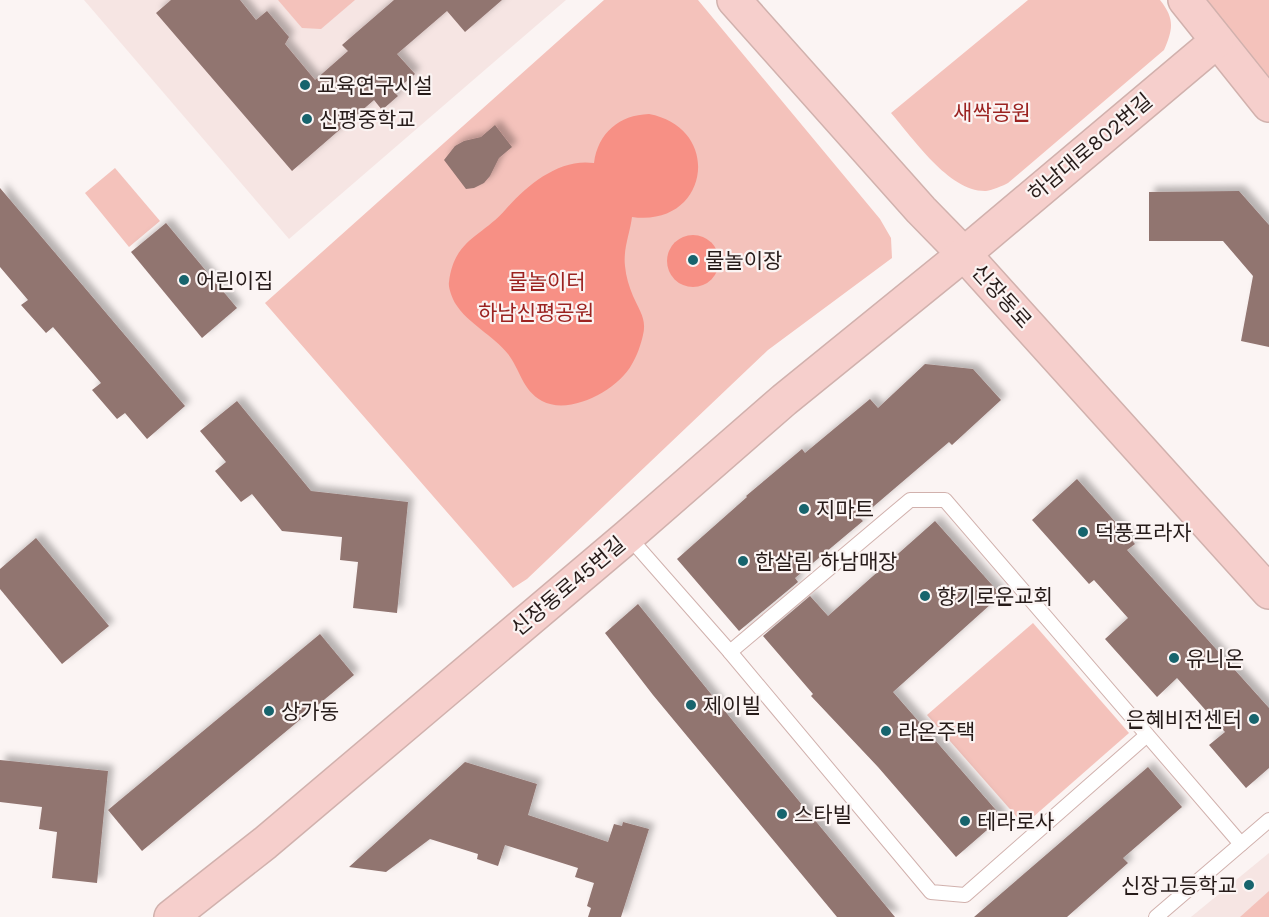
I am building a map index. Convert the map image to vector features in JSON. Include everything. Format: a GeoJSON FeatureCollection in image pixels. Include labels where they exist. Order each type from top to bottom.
{"type":"FeatureCollection","features":[{"type":"Feature","properties":{"kind":"street","name":"신장동로"},"geometry":{"type":"LineString","coordinates":[[734,0],[921,210],[964,254],[1269,592]]}},
{"type":"Feature","properties":{"kind":"street"},"geometry":{"type":"LineString","coordinates":[[1185,0],[1269,105]]}},
{"type":"Feature","properties":{"kind":"street","name":"하남대로802번길"},"geometry":{"type":"LineString","coordinates":[[964,254],[1217,41]]}},
{"type":"Feature","properties":{"kind":"street","name":"신장동로45번길"},"geometry":{"type":"LineString","coordinates":[[171,917],[265,843],[628,536],[784,400],[964,254]]}},
{"type":"Feature","properties":{"kind":"lane"},"geometry":{"type":"LineString","coordinates":[[730,652],[910,500],[945,500],[1241,844]]}},
{"type":"Feature","properties":{"kind":"lane"},"geometry":{"type":"LineString","coordinates":[[628,536],[730,652],[931,891],[965,896],[1148,735]]}},
{"type":"Feature","properties":{"kind":"lane"},"geometry":{"type":"LineString","coordinates":[[1156,917],[1269,820]]}},
{"type":"Feature","properties":{"kind":"shaded area","name":"신평중학교"},"geometry":{"type":"Polygon","coordinates":[[[84,0],[566,0],[289,239],[84,0]]]}},
{"type":"Feature","properties":{"kind":"shaded area","name":"물놀이터"},"geometry":{"type":"Polygon","coordinates":[[[649,114],[673,123],[689,138],[697,156],[698,175],[691,193],[678,208],[658,216],[632,217],[626,247],[625,270],[644,324],[639,350],[634,361],[625,374],[605,391],[579,403],[553,405],[542,401],[530,391],[508,354],[460,310],[450,292],[452,268],[463,247],[535,182],[569,165],[594,163],[600,143],[612,128],[628,118],[649,114]]]}},
{"type":"Feature","properties":{"kind":"shaded area","name":"물놀이장"},"geometry":{"type":"Polygon","coordinates":[[[688,235],[698,235],[708,239],[715,246],[719,261],[715,276],[708,283],[698,287],[688,287],[678,283],[671,276],[667,266],[667,256],[671,246],[678,239],[688,235]]]}},
{"type":"Feature","properties":{"kind":"shaded area","name":"신장고등학교"},"geometry":{"type":"Polygon","coordinates":[[[1269,853],[1269,917],[1191,917],[1269,853]]]}},
{"type":"Feature","properties":{"kind":"green space"},"geometry":{"type":"Polygon","coordinates":[[[278,0],[355,0],[321,29],[302,28],[278,0]]]}},
{"type":"Feature","properties":{"kind":"green space","name":"하남신평공원"},"geometry":{"type":"Polygon","coordinates":[[[604,0],[698,0],[880,219],[891,238],[892,258],[768,350],[527,579],[513,588],[265,303],[604,0]]]}},
{"type":"Feature","properties":{"kind":"green space","name":"새싹공원"},"geometry":{"type":"Polygon","coordinates":[[[1028,0],[1160,0],[1168,13],[1171,30],[1164,50],[1008,183],[986,191],[972,189],[959,183],[933,162],[891,113],[1028,0]]]}},
{"type":"Feature","properties":{"kind":"green space"},"geometry":{"type":"Polygon","coordinates":[[[1185,0],[1269,0],[1269,105],[1185,0]]]}},
{"type":"Feature","properties":{"kind":"green space"},"geometry":{"type":"Polygon","coordinates":[[[115,168],[160,221],[129,247],[85,193],[115,168]]]}},
{"type":"Feature","properties":{"kind":"green space"},"geometry":{"type":"Polygon","coordinates":[[[1033,623],[1129,733],[1024,825],[927,715],[1033,623]]]}},
{"type":"Feature","properties":{"kind":"green space"},"geometry":{"type":"Polygon","coordinates":[[[1269,891],[1269,917],[1240,917],[1269,891]]]}},
{"type":"Feature","properties":{"kind":"building","name":"교육연구시설"},"geometry":{"type":"Polygon","coordinates":[[[171,0],[240,0],[256,20],[267,11],[289,37],[285,44],[315,80],[348,51],[342,45],[394,0],[502,0],[465,32],[447,11],[397,54],[415,74],[394,92],[398,96],[382,110],[374,100],[292,171],[156,13],[171,0]]]}},
{"type":"Feature","properties":{"kind":"building"},"geometry":{"type":"Polygon","coordinates":[[[495,125],[512,147],[499,158],[484,183],[466,189],[444,160],[455,146],[481,137],[495,125]]]}},
{"type":"Feature","properties":{"kind":"building"},"geometry":{"type":"Polygon","coordinates":[[[0,188],[185,406],[147,439],[125,413],[117,419],[92,390],[101,383],[53,327],[46,333],[21,305],[28,300],[0,267],[0,188]]]}},
{"type":"Feature","properties":{"kind":"building"},"geometry":{"type":"Polygon","coordinates":[[[1239,191],[1269,225],[1269,347],[1241,341],[1253,276],[1223,241],[1149,241],[1149,192],[1239,191]]]}},
{"type":"Feature","properties":{"kind":"building","name":"어린이집"},"geometry":{"type":"Polygon","coordinates":[[[166,223],[237,308],[202,338],[131,252],[166,223]]]}},
{"type":"Feature","properties":{"kind":"building"},"geometry":{"type":"Polygon","coordinates":[[[925,364],[973,369],[1001,400],[952,445],[949,442],[860,518],[863,521],[795,578],[798,582],[739,631],[677,559],[802,449],[805,453],[870,399],[878,408],[925,364]]]}},
{"type":"Feature","properties":{"kind":"building"},"geometry":{"type":"Polygon","coordinates":[[[237,401],[311,491],[408,502],[397,613],[353,608],[358,562],[340,560],[342,537],[282,531],[252,494],[241,502],[215,471],[226,462],[200,431],[237,401]]]}},
{"type":"Feature","properties":{"kind":"building"},"geometry":{"type":"Polygon","coordinates":[[[1077,479],[1135,544],[1127,550],[1269,708],[1269,768],[1246,788],[1209,745],[1225,732],[1177,678],[1157,697],[1105,639],[1128,618],[1094,580],[1089,584],[1032,520],[1077,479]]]}},
{"type":"Feature","properties":{"kind":"building"},"geometry":{"type":"Polygon","coordinates":[[[935,521],[1001,595],[893,692],[1002,817],[956,857],[878,767],[811,696],[813,694],[763,636],[810,596],[828,616],[935,521]]]}},
{"type":"Feature","properties":{"kind":"building"},"geometry":{"type":"Polygon","coordinates":[[[36,538],[109,626],[62,664],[0,589],[0,569],[36,538]]]}},
{"type":"Feature","properties":{"kind":"building"},"geometry":{"type":"Polygon","coordinates":[[[638,604],[895,917],[837,917],[653,695],[605,633],[638,604]]]}},
{"type":"Feature","properties":{"kind":"building","name":"상가동"},"geometry":{"type":"Polygon","coordinates":[[[320,634],[354,675],[142,851],[108,810],[320,634]]]}},
{"type":"Feature","properties":{"kind":"building"},"geometry":{"type":"Polygon","coordinates":[[[0,760],[108,771],[97,883],[52,878],[57,832],[39,829],[42,807],[0,802],[0,760]]]}},
{"type":"Feature","properties":{"kind":"building"},"geometry":{"type":"Polygon","coordinates":[[[465,762],[537,784],[528,815],[608,842],[614,824],[622,826],[623,822],[649,829],[621,917],[588,917],[591,908],[587,906],[594,883],[575,877],[578,868],[505,845],[498,866],[477,859],[478,854],[430,839],[386,872],[349,867],[465,762]]]}},
{"type":"Feature","properties":{"kind":"building"},"geometry":{"type":"Polygon","coordinates":[[[1148,767],[1182,807],[1123,858],[1128,863],[1067,917],[974,917],[1148,767]]]}},
{"type":"Feature","properties":{"kind":"place","name":"교육연구시설"},"geometry":{"type":"Point","coordinates":[305,85]}},
{"type":"Feature","properties":{"kind":"place","name":"신평중학교"},"geometry":{"type":"Point","coordinates":[307,119]}},
{"type":"Feature","properties":{"kind":"place","name":"물놀이장"},"geometry":{"type":"Point","coordinates":[693,260]}},
{"type":"Feature","properties":{"kind":"place","name":"어린이집"},"geometry":{"type":"Point","coordinates":[184,280]}},
{"type":"Feature","properties":{"kind":"place","name":"지마트"},"geometry":{"type":"Point","coordinates":[804,509]}},
{"type":"Feature","properties":{"kind":"place","name":"덕풍프라자"},"geometry":{"type":"Point","coordinates":[1083,532]}},
{"type":"Feature","properties":{"kind":"place","name":"한살림 하남매장"},"geometry":{"type":"Point","coordinates":[743,561]}},
{"type":"Feature","properties":{"kind":"place","name":"향기로운교회"},"geometry":{"type":"Point","coordinates":[925,596]}},
{"type":"Feature","properties":{"kind":"place","name":"유니온"},"geometry":{"type":"Point","coordinates":[1174,658]}},
{"type":"Feature","properties":{"kind":"place","name":"제이빌"},"geometry":{"type":"Point","coordinates":[691,705]}},
{"type":"Feature","properties":{"kind":"place","name":"상가동"},"geometry":{"type":"Point","coordinates":[269,711]}},
{"type":"Feature","properties":{"kind":"place","name":"은혜비전센터"},"geometry":{"type":"Point","coordinates":[1254,719]}},
{"type":"Feature","properties":{"kind":"place","name":"라온주택"},"geometry":{"type":"Point","coordinates":[886,731]}},
{"type":"Feature","properties":{"kind":"place","name":"스타빌"},"geometry":{"type":"Point","coordinates":[782,814]}},
{"type":"Feature","properties":{"kind":"place","name":"테라로사"},"geometry":{"type":"Point","coordinates":[965,821]}},
{"type":"Feature","properties":{"kind":"place","name":"신장고등학교"},"geometry":{"type":"Point","coordinates":[1249,885]}}]}
